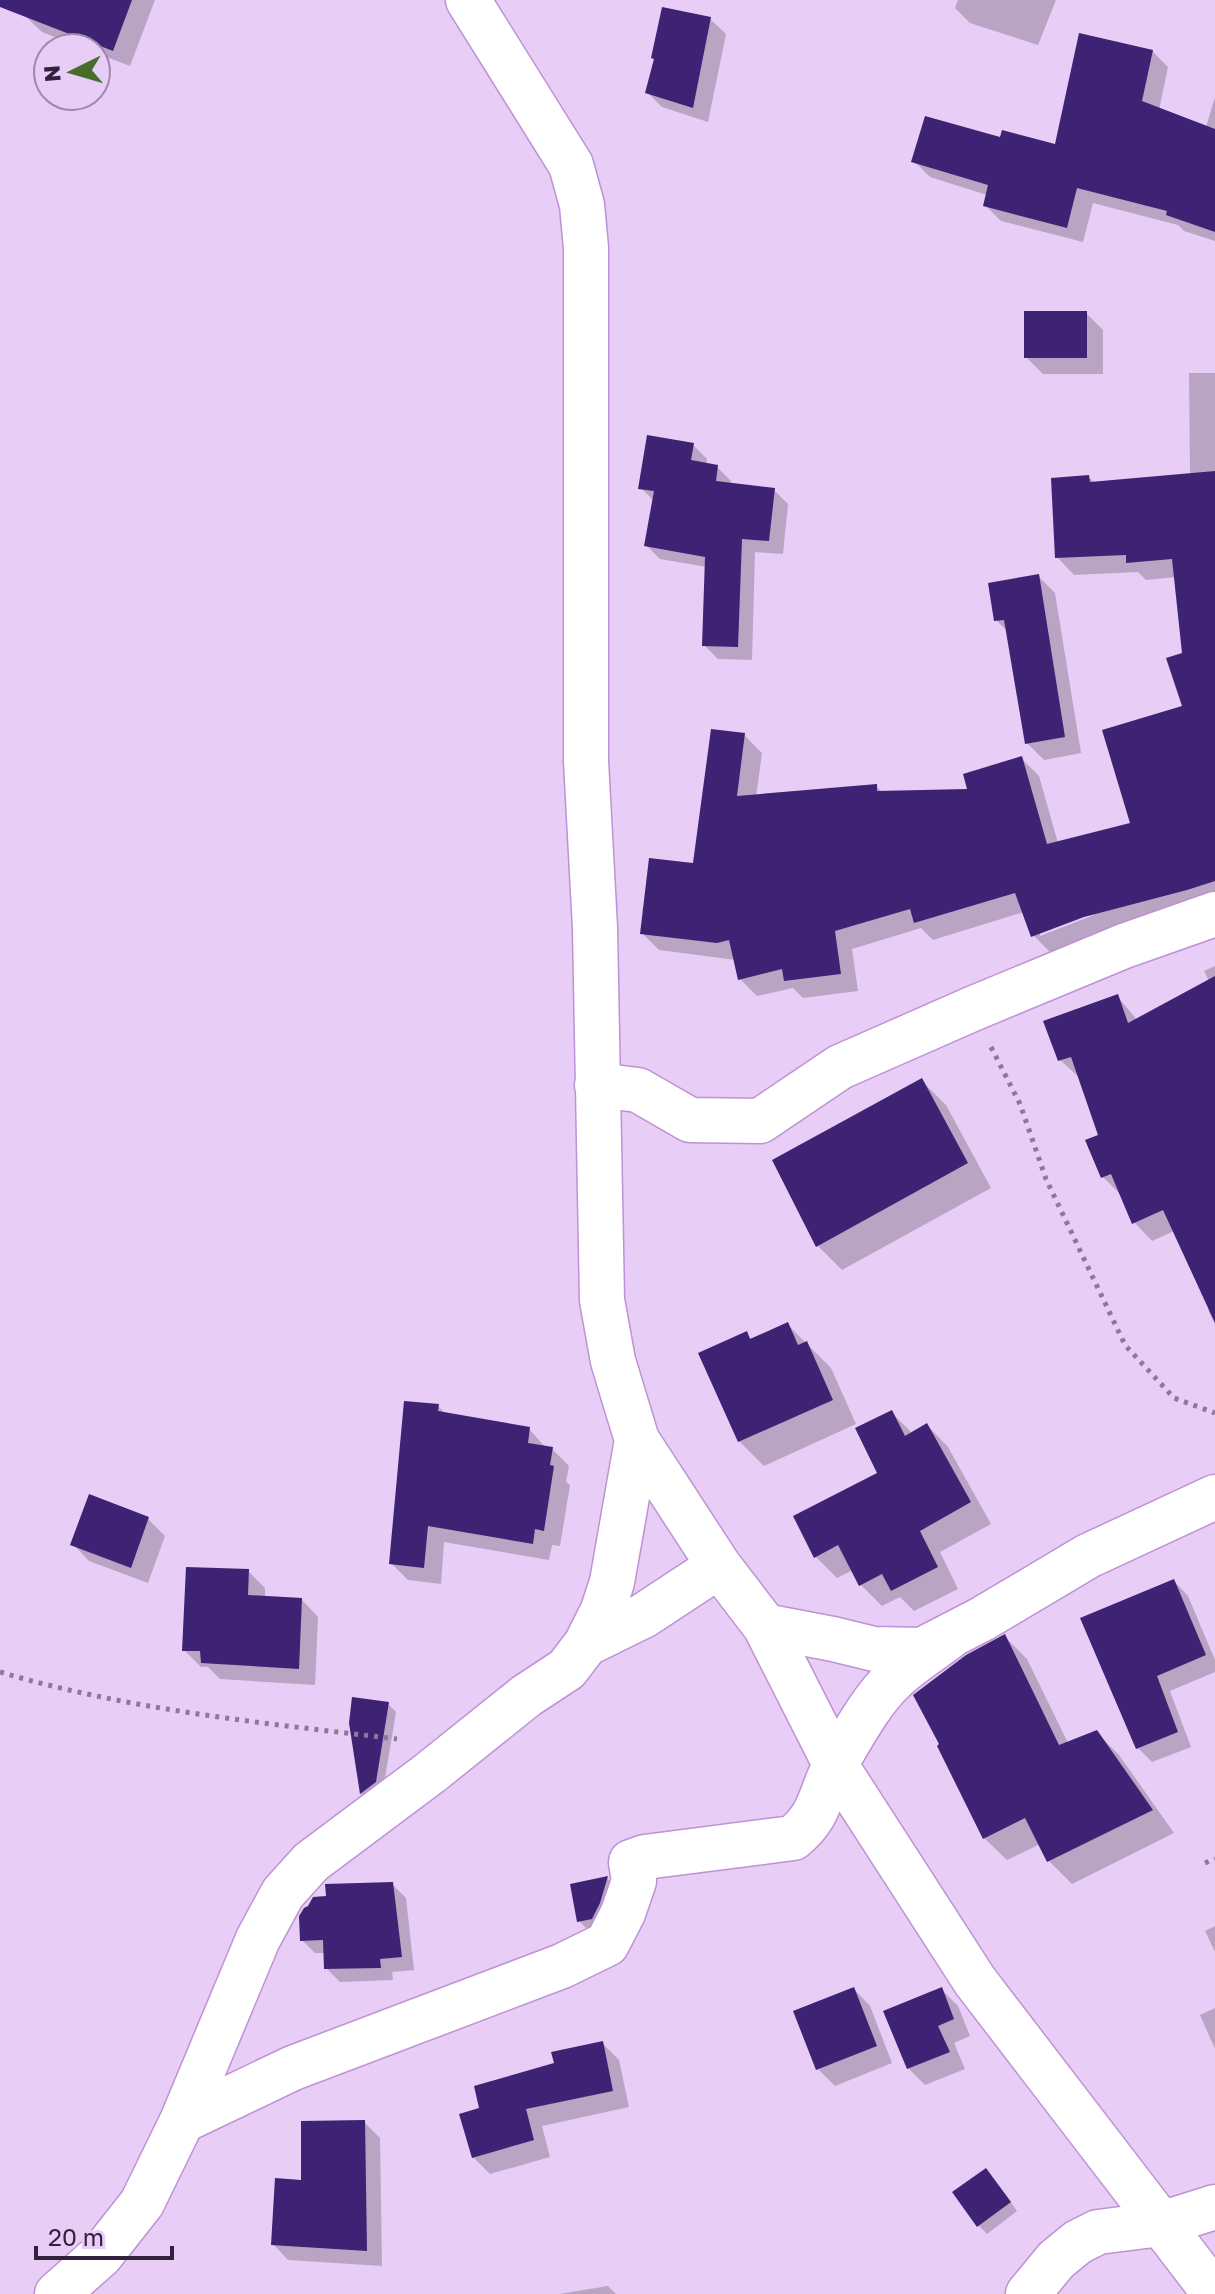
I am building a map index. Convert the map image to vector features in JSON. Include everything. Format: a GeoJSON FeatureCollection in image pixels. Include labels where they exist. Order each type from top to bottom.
{"type":"FeatureCollection","features":[{"type":"Feature","properties":{"kind":"street"},"geometry":{"type":"LineString","coordinates":[[468,0],[571,165],[582,205],[586,248],[586,761],[595,928],[602,1300],[613,1361],[637,1440],[719,1566],[765,1626],[835,1764],[975,1981],[1215,2294]]}},
{"type":"Feature","properties":{"kind":"street"},"geometry":{"type":"LineString","coordinates":[[597,1085],[638,1090],[690,1120],[760,1121],[840,1067],[1124,946],[1215,914]]}},
{"type":"Feature","properties":{"kind":"street"},"geometry":{"type":"LineString","coordinates":[[57,2294],[101,2255],[142,2203],[182,2121],[258,1939],[283,1893],[311,1862],[526,1696],[567,1669],[586,1644],[603,1610],[612,1582],[637,1440]]}},
{"type":"Feature","properties":{"kind":"street"},"geometry":{"type":"LineString","coordinates":[[765,1626],[874,1649],[922,1650],[1088,1556],[1215,1497]]}},
{"type":"Feature","properties":{"kind":"street"},"geometry":{"type":"LineString","coordinates":[[586,1644],[643,1616],[719,1566]]}},
{"type":"Feature","properties":{"kind":"street"},"geometry":{"type":"LineString","coordinates":[[182,2121],[293,2068],[562,1966],[607,1944],[623,1913],[634,1881],[631,1862],[645,1857],[793,1838],[808,1826],[835,1764],[869,1711],[894,1680],[953,1634]]}},
{"type":"Feature","properties":{"kind":"street"},"geometry":{"type":"LineString","coordinates":[[1028,2294],[1056,2260],[1078,2242],[1098,2232],[1161,2224],[1215,2207]]}},
{"type":"Feature","properties":{"kind":"path"},"geometry":{"type":"LineString","coordinates":[[972,1009],[1020,1104],[1046,1179],[1125,1345],[1174,1398],[1215,1413]]}},
{"type":"Feature","properties":{"kind":"path"},"geometry":{"type":"LineString","coordinates":[[0,1672],[51,1687],[183,1713],[399,1739]]}},
{"type":"Feature","properties":{"kind":"path"},"geometry":{"type":"LineString","coordinates":[[1205,1863],[1215,1859]]}},
{"type":"Feature","properties":{"kind":"building"},"geometry":{"type":"Polygon","coordinates":[[[0,0],[132,0],[113,51],[112,32],[64,32],[0,7],[0,0]]]}},
{"type":"Feature","properties":{"kind":"building"},"geometry":{"type":"Polygon","coordinates":[[[662,7],[711,17],[693,108],[645,93],[662,7]]]}},
{"type":"Feature","properties":{"kind":"building"},"geometry":{"type":"Polygon","coordinates":[[[1079,33],[1153,50],[1142,101],[1215,129],[1215,232],[1166,215],[1167,211],[1077,188],[1067,228],[983,206],[988,185],[911,162],[925,116],[1000,137],[1002,130],[1055,144],[1079,33]]]}},
{"type":"Feature","properties":{"kind":"building"},"geometry":{"type":"Polygon","coordinates":[[[1024,311],[1087,311],[1087,358],[1024,358],[1024,311]]]}},
{"type":"Feature","properties":{"kind":"building"},"geometry":{"type":"Polygon","coordinates":[[[647,435],[694,443],[691,460],[718,465],[716,481],[775,488],[769,541],[742,539],[738,647],[702,646],[705,557],[644,546],[654,491],[638,489],[647,435]]]}},
{"type":"Feature","properties":{"kind":"building"},"geometry":{"type":"Polygon","coordinates":[[[1215,471],[1215,881],[1084,917],[1031,937],[1015,893],[914,923],[910,909],[835,931],[841,974],[784,981],[782,969],[738,980],[729,940],[717,943],[640,934],[649,858],[693,863],[711,729],[745,733],[737,796],[877,784],[877,791],[967,789],[963,774],[1022,756],[1047,844],[1130,823],[1102,730],[1182,706],[1166,658],[1182,653],[1172,559],[1126,563],[1126,555],[1055,558],[1051,478],[1089,475],[1090,482],[1215,471]]]}},
{"type":"Feature","properties":{"kind":"building"},"geometry":{"type":"Polygon","coordinates":[[[1039,574],[1065,737],[1025,744],[1004,620],[994,621],[988,583],[1039,574]]]}},
{"type":"Feature","properties":{"kind":"building"},"geometry":{"type":"Polygon","coordinates":[[[1215,976],[1215,1323],[1163,1210],[1132,1224],[1111,1174],[1101,1178],[1085,1140],[1098,1135],[1071,1057],[1058,1061],[1043,1021],[1118,994],[1128,1023],[1215,976]]]}},
{"type":"Feature","properties":{"kind":"building"},"geometry":{"type":"Polygon","coordinates":[[[922,1078],[968,1163],[816,1247],[772,1160],[922,1078]]]}},
{"type":"Feature","properties":{"kind":"building"},"geometry":{"type":"Polygon","coordinates":[[[788,1322],[798,1345],[807,1341],[833,1400],[738,1442],[698,1353],[747,1331],[750,1339],[788,1322]]]}},
{"type":"Feature","properties":{"kind":"building"},"geometry":{"type":"Polygon","coordinates":[[[404,1401],[439,1404],[438,1411],[530,1427],[528,1443],[553,1447],[550,1465],[554,1466],[544,1531],[535,1529],[533,1544],[428,1526],[424,1568],[389,1564],[404,1401]]]}},
{"type":"Feature","properties":{"kind":"building"},"geometry":{"type":"Polygon","coordinates":[[[892,1410],[905,1436],[927,1423],[971,1502],[920,1531],[938,1567],[891,1591],[882,1574],[859,1586],[838,1545],[814,1558],[793,1516],[877,1473],[855,1428],[892,1410]]]}},
{"type":"Feature","properties":{"kind":"building"},"geometry":{"type":"Polygon","coordinates":[[[89,1494],[149,1517],[131,1568],[70,1545],[89,1494]]]}},
{"type":"Feature","properties":{"kind":"building"},"geometry":{"type":"Polygon","coordinates":[[[186,1567],[249,1569],[248,1595],[302,1598],[299,1669],[201,1663],[200,1651],[182,1651],[186,1567]]]}},
{"type":"Feature","properties":{"kind":"building"},"geometry":{"type":"Polygon","coordinates":[[[1174,1579],[1206,1655],[1157,1676],[1178,1732],[1136,1749],[1080,1618],[1174,1579]]]}},
{"type":"Feature","properties":{"kind":"building"},"geometry":{"type":"Polygon","coordinates":[[[1005,1634],[1059,1745],[1097,1730],[1153,1810],[1047,1862],[1025,1818],[983,1839],[913,1695],[966,1655],[1005,1634]]]}},
{"type":"Feature","properties":{"kind":"building"},"geometry":{"type":"Polygon","coordinates":[[[352,1697],[389,1702],[376,1782],[360,1794],[349,1723],[352,1697]]]}},
{"type":"Feature","properties":{"kind":"building"},"geometry":{"type":"Polygon","coordinates":[[[608,1876],[592,1919],[577,1922],[570,1884],[608,1876]]]}},
{"type":"Feature","properties":{"kind":"building"},"geometry":{"type":"Polygon","coordinates":[[[393,1882],[402,1957],[380,1959],[381,1968],[324,1969],[323,1940],[300,1941],[299,1916],[304,1908],[313,1897],[326,1896],[325,1884],[393,1882]]]}},
{"type":"Feature","properties":{"kind":"building"},"geometry":{"type":"Polygon","coordinates":[[[854,1987],[877,2046],[816,2070],[793,2011],[854,1987]]]}},
{"type":"Feature","properties":{"kind":"building"},"geometry":{"type":"Polygon","coordinates":[[[942,1987],[954,2019],[938,2026],[950,2052],[907,2069],[883,2011],[942,1987]]]}},
{"type":"Feature","properties":{"kind":"building"},"geometry":{"type":"Polygon","coordinates":[[[603,2041],[613,2091],[526,2109],[534,2140],[472,2158],[459,2114],[479,2108],[474,2086],[554,2063],[551,2052],[603,2041]]]}},
{"type":"Feature","properties":{"kind":"building"},"geometry":{"type":"Polygon","coordinates":[[[365,2120],[367,2251],[271,2245],[275,2178],[301,2180],[301,2121],[365,2120]]]}},
{"type":"Feature","properties":{"kind":"building"},"geometry":{"type":"Polygon","coordinates":[[[986,2168],[1011,2202],[977,2227],[952,2192],[986,2168]]]}}]}
